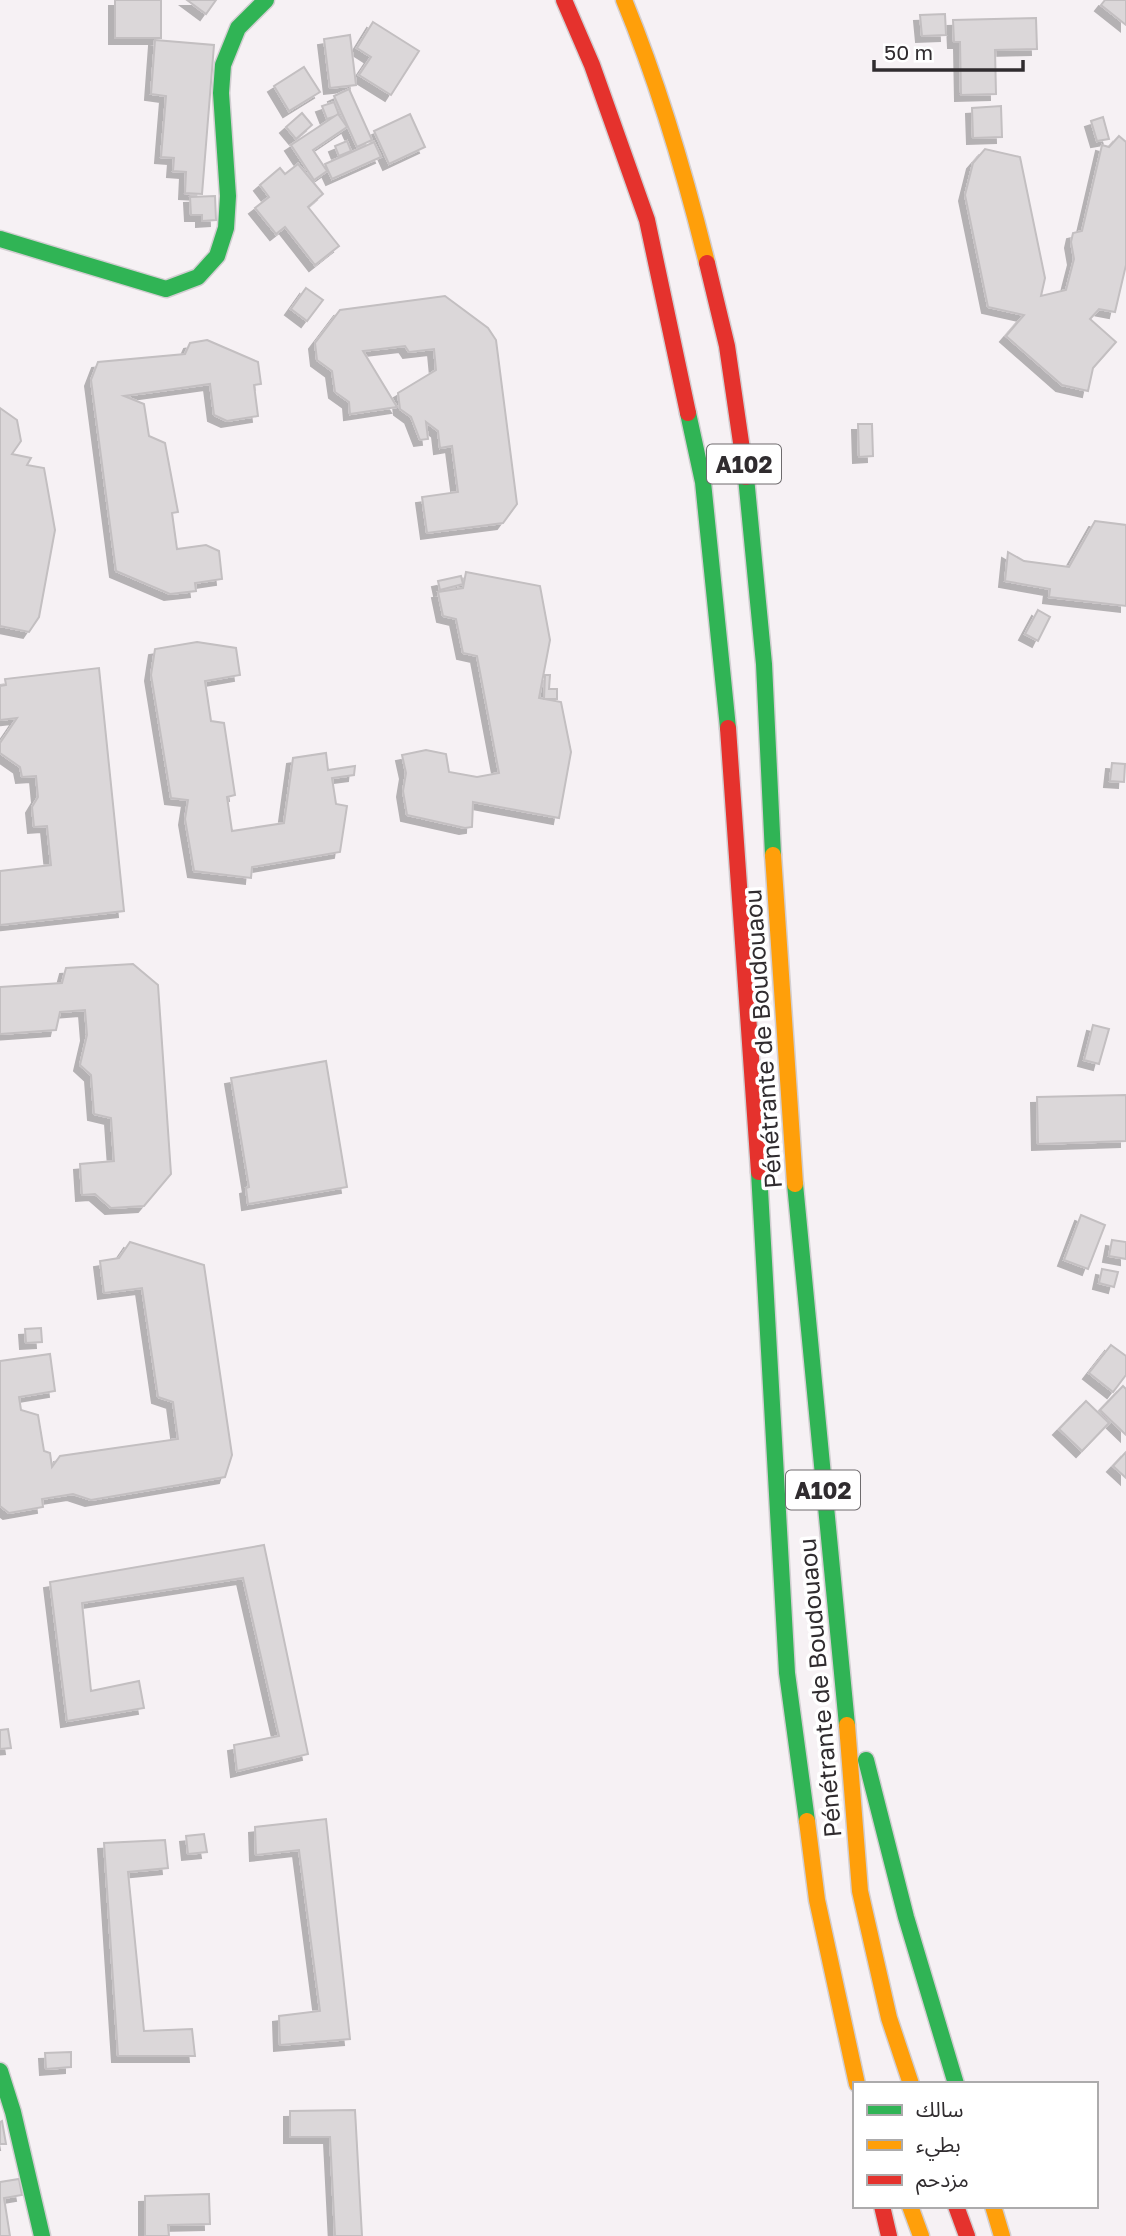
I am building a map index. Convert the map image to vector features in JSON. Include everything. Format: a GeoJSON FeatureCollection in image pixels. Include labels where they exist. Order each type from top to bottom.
{"type":"FeatureCollection","features":[{"type":"Feature","properties":{"kind":"main road"},"geometry":{"type":"LineString","coordinates":[[0,239],[166,289],[180,287],[203,274],[219,253],[228,206],[220,88],[223,65],[243,22],[266,0]]}},
{"type":"Feature","properties":{"kind":"main road","name":"Pénétrante de Boudouaou"},"geometry":{"type":"LineString","coordinates":[[564,0],[592,65],[647,220],[704,482],[724,669],[766,1277],[788,1673],[817,1900],[844,2021]]}},
{"type":"Feature","properties":{"kind":"main road","name":"Pénétrante de Boudouaou"},"geometry":{"type":"LineString","coordinates":[[624,0],[645,51],[692,201],[727,346],[746,479],[764,664],[775,889],[801,1272],[842,1666],[860,1891],[889,2018],[910,2082]]}},
{"type":"Feature","properties":{"kind":"main road"},"geometry":{"type":"LineString","coordinates":[[842,1666],[906,1917],[955,2082]]}},
{"type":"Feature","properties":{"kind":"main road"},"geometry":{"type":"LineString","coordinates":[[844,2021],[857,2082]]}},
{"type":"Feature","properties":{"kind":"main road"},"geometry":{"type":"LineString","coordinates":[[844,2021],[866,2082]]}},
{"type":"Feature","properties":{"kind":"main road"},"geometry":{"type":"LineString","coordinates":[[0,2071],[13,2112],[41,2236]]}},
{"type":"Feature","properties":{"kind":"main road"},"geometry":{"type":"LineString","coordinates":[[882,2208],[889,2236]]}},
{"type":"Feature","properties":{"kind":"main road"},"geometry":{"type":"LineString","coordinates":[[912,2208],[921,2236]]}},
{"type":"Feature","properties":{"kind":"main road"},"geometry":{"type":"LineString","coordinates":[[957,2208],[967,2236]]}},
{"type":"Feature","properties":{"kind":"main road"},"geometry":{"type":"LineString","coordinates":[[994,2208],[1002,2236]]}},
{"type":"Feature","properties":{"kind":"building"},"geometry":{"type":"Polygon","coordinates":[[[115,0],[161,0],[161,38],[115,38],[115,0]]]}},
{"type":"Feature","properties":{"kind":"building"},"geometry":{"type":"Polygon","coordinates":[[[187,0],[216,0],[206,14],[187,0]]]}},
{"type":"Feature","properties":{"kind":"building"},"geometry":{"type":"Polygon","coordinates":[[[1105,0],[1126,0],[1126,25],[1101,5],[1105,0]]]}},
{"type":"Feature","properties":{"kind":"building"},"geometry":{"type":"Polygon","coordinates":[[[945,14],[946,35],[922,36],[920,15],[945,14]]]}},
{"type":"Feature","properties":{"kind":"building"},"geometry":{"type":"Polygon","coordinates":[[[1036,18],[1037,49],[995,50],[996,94],[961,95],[960,42],[954,42],[953,20],[1036,18]]]}},
{"type":"Feature","properties":{"kind":"building"},"geometry":{"type":"Polygon","coordinates":[[[373,22],[419,51],[391,95],[359,75],[371,57],[357,48],[373,22]]]}},
{"type":"Feature","properties":{"kind":"building"},"geometry":{"type":"Polygon","coordinates":[[[350,35],[356,85],[330,88],[324,39],[350,35]]]}},
{"type":"Feature","properties":{"kind":"building"},"geometry":{"type":"Polygon","coordinates":[[[155,40],[214,45],[202,194],[185,193],[186,172],[173,171],[174,158],[161,157],[166,96],[151,94],[155,40]]]}},
{"type":"Feature","properties":{"kind":"building"},"geometry":{"type":"Polygon","coordinates":[[[304,67],[320,92],[289,111],[274,86],[304,67]]]}},
{"type":"Feature","properties":{"kind":"building"},"geometry":{"type":"Polygon","coordinates":[[[349,89],[372,140],[357,147],[334,96],[349,89]]]}},
{"type":"Feature","properties":{"kind":"building"},"geometry":{"type":"Polygon","coordinates":[[[334,102],[339,115],[327,119],[322,106],[334,102]]]}},
{"type":"Feature","properties":{"kind":"building"},"geometry":{"type":"Polygon","coordinates":[[[1001,106],[1002,137],[973,138],[972,108],[1001,106]]]}},
{"type":"Feature","properties":{"kind":"building"},"geometry":{"type":"Polygon","coordinates":[[[302,113],[312,125],[296,139],[286,127],[302,113]]]}},
{"type":"Feature","properties":{"kind":"building"},"geometry":{"type":"Polygon","coordinates":[[[338,114],[347,127],[313,150],[327,171],[314,180],[291,145],[338,114]]]}},
{"type":"Feature","properties":{"kind":"building"},"geometry":{"type":"Polygon","coordinates":[[[410,114],[425,147],[389,164],[374,131],[410,114]]]}},
{"type":"Feature","properties":{"kind":"building"},"geometry":{"type":"Polygon","coordinates":[[[1103,117],[1109,139],[1097,141],[1091,121],[1103,117]]]}},
{"type":"Feature","properties":{"kind":"building"},"geometry":{"type":"Polygon","coordinates":[[[1119,136],[1126,142],[1126,265],[1115,312],[1099,309],[1090,319],[1116,342],[1093,368],[1088,391],[1062,385],[1006,336],[1024,315],[988,307],[965,195],[973,163],[985,149],[1020,157],[1045,278],[1041,296],[1066,290],[1074,259],[1071,242],[1073,233],[1082,231],[1102,145],[1109,147],[1119,136]]]}},
{"type":"Feature","properties":{"kind":"building"},"geometry":{"type":"Polygon","coordinates":[[[347,141],[351,151],[339,156],[335,146],[347,141]]]}},
{"type":"Feature","properties":{"kind":"building"},"geometry":{"type":"Polygon","coordinates":[[[374,142],[381,157],[332,179],[325,164],[374,142]]]}},
{"type":"Feature","properties":{"kind":"building"},"geometry":{"type":"Polygon","coordinates":[[[298,164],[323,194],[308,207],[339,246],[315,265],[285,227],[276,234],[255,208],[269,197],[260,185],[280,168],[285,174],[298,164]]]}},
{"type":"Feature","properties":{"kind":"building"},"geometry":{"type":"Polygon","coordinates":[[[215,196],[216,220],[202,221],[202,215],[191,215],[190,197],[215,196]]]}},
{"type":"Feature","properties":{"kind":"building"},"geometry":{"type":"Polygon","coordinates":[[[306,288],[323,300],[307,321],[291,309],[306,288]]]}},
{"type":"Feature","properties":{"kind":"building"},"geometry":{"type":"Polygon","coordinates":[[[445,296],[488,328],[496,340],[517,504],[503,523],[427,533],[422,497],[458,492],[452,446],[440,448],[438,431],[426,422],[428,439],[420,440],[411,417],[400,409],[398,393],[436,370],[434,349],[409,352],[405,346],[363,351],[397,407],[350,414],[349,402],[335,392],[332,371],[317,360],[315,343],[340,310],[445,296]]]}},
{"type":"Feature","properties":{"kind":"building"},"geometry":{"type":"Polygon","coordinates":[[[207,340],[258,362],[261,384],[254,385],[258,416],[227,421],[214,415],[210,384],[124,396],[144,404],[149,436],[165,443],[178,512],[172,513],[177,549],[206,545],[219,551],[222,579],[195,583],[196,591],[170,594],[116,571],[91,380],[98,362],[185,354],[190,343],[207,340]]]}},
{"type":"Feature","properties":{"kind":"building"},"geometry":{"type":"Polygon","coordinates":[[[0,408],[17,420],[21,441],[12,454],[31,458],[27,465],[44,468],[55,530],[39,617],[29,632],[0,626],[0,408]]]}},
{"type":"Feature","properties":{"kind":"building"},"geometry":{"type":"Polygon","coordinates":[[[858,424],[872,424],[873,456],[859,457],[858,424]]]}},
{"type":"Feature","properties":{"kind":"building"},"geometry":{"type":"Polygon","coordinates":[[[1095,521],[1126,525],[1126,606],[1049,597],[1050,589],[1005,581],[1008,552],[1024,561],[1069,567],[1095,521]]]}},
{"type":"Feature","properties":{"kind":"building"},"geometry":{"type":"Polygon","coordinates":[[[466,572],[540,586],[550,640],[539,698],[561,702],[571,752],[559,818],[473,802],[472,827],[465,828],[407,815],[403,791],[406,773],[402,755],[426,750],[446,754],[449,772],[477,777],[499,773],[477,656],[463,653],[456,619],[443,616],[438,592],[463,588],[466,572]]]}},
{"type":"Feature","properties":{"kind":"building"},"geometry":{"type":"Polygon","coordinates":[[[461,576],[463,584],[440,590],[438,581],[461,576]]]}},
{"type":"Feature","properties":{"kind":"building"},"geometry":{"type":"Polygon","coordinates":[[[1038,610],[1050,617],[1038,641],[1025,634],[1038,610]]]}},
{"type":"Feature","properties":{"kind":"building"},"geometry":{"type":"Polygon","coordinates":[[[197,642],[236,648],[240,675],[205,681],[211,721],[224,723],[235,795],[227,797],[232,831],[284,823],[293,758],[326,753],[328,770],[355,766],[354,775],[332,778],[336,804],[347,806],[340,852],[252,867],[251,878],[194,871],[185,819],[188,800],[171,798],[151,675],[155,649],[197,642]]]}},
{"type":"Feature","properties":{"kind":"building"},"geometry":{"type":"Polygon","coordinates":[[[99,668],[124,911],[0,925],[0,871],[51,865],[47,826],[34,827],[32,807],[38,797],[36,776],[22,777],[20,767],[0,753],[0,743],[17,718],[0,720],[0,686],[6,685],[5,679],[99,668]]]}},
{"type":"Feature","properties":{"kind":"building"},"geometry":{"type":"Polygon","coordinates":[[[545,675],[550,675],[549,689],[557,689],[557,699],[544,699],[545,675]]]}},
{"type":"Feature","properties":{"kind":"building"},"geometry":{"type":"Polygon","coordinates":[[[1112,763],[1125,764],[1124,782],[1110,781],[1112,763]]]}},
{"type":"Feature","properties":{"kind":"building"},"geometry":{"type":"Polygon","coordinates":[[[133,964],[158,985],[171,1174],[144,1206],[111,1208],[95,1194],[82,1195],[80,1164],[114,1161],[111,1118],[94,1114],[91,1075],[80,1065],[87,1035],[85,1010],[60,1012],[56,1030],[0,1034],[0,987],[62,983],[66,968],[133,964]]]}},
{"type":"Feature","properties":{"kind":"building"},"geometry":{"type":"Polygon","coordinates":[[[1093,1025],[1109,1029],[1099,1064],[1084,1060],[1093,1025]]]}},
{"type":"Feature","properties":{"kind":"building"},"geometry":{"type":"Polygon","coordinates":[[[326,1061],[347,1187],[248,1204],[246,1188],[249,1187],[231,1078],[326,1061]]]}},
{"type":"Feature","properties":{"kind":"building"},"geometry":{"type":"Polygon","coordinates":[[[1126,1095],[1126,1141],[1038,1144],[1037,1097],[1126,1095]]]}},
{"type":"Feature","properties":{"kind":"building"},"geometry":{"type":"Polygon","coordinates":[[[1081,1215],[1105,1225],[1088,1269],[1064,1260],[1081,1215]]]}},
{"type":"Feature","properties":{"kind":"building"},"geometry":{"type":"Polygon","coordinates":[[[1112,1240],[1126,1242],[1126,1259],[1109,1256],[1112,1240]]]}},
{"type":"Feature","properties":{"kind":"building"},"geometry":{"type":"Polygon","coordinates":[[[130,1242],[204,1265],[232,1455],[225,1477],[91,1500],[73,1494],[42,1499],[43,1507],[9,1513],[0,1506],[0,1361],[50,1354],[55,1391],[19,1397],[21,1410],[38,1415],[44,1451],[50,1453],[52,1467],[60,1456],[178,1439],[173,1402],[158,1397],[142,1288],[104,1293],[100,1261],[119,1258],[130,1242]]]}},
{"type":"Feature","properties":{"kind":"building"},"geometry":{"type":"Polygon","coordinates":[[[1102,1269],[1118,1272],[1114,1287],[1099,1283],[1102,1269]]]}},
{"type":"Feature","properties":{"kind":"building"},"geometry":{"type":"Polygon","coordinates":[[[41,1328],[42,1342],[26,1343],[25,1329],[41,1328]]]}},
{"type":"Feature","properties":{"kind":"building"},"geometry":{"type":"Polygon","coordinates":[[[1111,1345],[1126,1356],[1126,1375],[1113,1392],[1089,1373],[1111,1345]]]}},
{"type":"Feature","properties":{"kind":"building"},"geometry":{"type":"Polygon","coordinates":[[[1123,1386],[1126,1389],[1126,1435],[1100,1410],[1123,1386]]]}},
{"type":"Feature","properties":{"kind":"building"},"geometry":{"type":"Polygon","coordinates":[[[1086,1401],[1109,1423],[1082,1451],[1059,1429],[1086,1401]]]}},
{"type":"Feature","properties":{"kind":"building"},"geometry":{"type":"Polygon","coordinates":[[[1126,1452],[1126,1478],[1113,1466],[1126,1452]]]}},
{"type":"Feature","properties":{"kind":"building"},"geometry":{"type":"Polygon","coordinates":[[[264,1545],[308,1754],[237,1771],[234,1745],[279,1736],[243,1578],[82,1603],[91,1691],[139,1681],[144,1708],[67,1721],[50,1582],[264,1545]]]}},
{"type":"Feature","properties":{"kind":"building"},"geometry":{"type":"Polygon","coordinates":[[[8,1729],[11,1748],[0,1749],[0,1730],[8,1729]]]}},
{"type":"Feature","properties":{"kind":"building"},"geometry":{"type":"Polygon","coordinates":[[[326,1819],[350,2039],[280,2045],[279,2016],[320,2011],[299,1850],[256,1855],[255,1827],[326,1819]]]}},
{"type":"Feature","properties":{"kind":"building"},"geometry":{"type":"Polygon","coordinates":[[[204,1834],[207,1852],[188,1854],[186,1836],[204,1834]]]}},
{"type":"Feature","properties":{"kind":"building"},"geometry":{"type":"Polygon","coordinates":[[[165,1840],[168,1868],[128,1872],[144,2031],[192,2029],[195,2056],[118,2056],[104,1843],[165,1840]]]}},
{"type":"Feature","properties":{"kind":"building"},"geometry":{"type":"Polygon","coordinates":[[[71,2052],[71,2067],[46,2069],[45,2053],[71,2052]]]}},
{"type":"Feature","properties":{"kind":"building"},"geometry":{"type":"Polygon","coordinates":[[[355,2110],[362,2236],[335,2236],[330,2137],[290,2137],[290,2111],[355,2110]]]}},
{"type":"Feature","properties":{"kind":"building"},"geometry":{"type":"Polygon","coordinates":[[[2,2121],[6,2144],[0,2144],[2,2121]]]}},
{"type":"Feature","properties":{"kind":"building"},"geometry":{"type":"Polygon","coordinates":[[[19,2179],[22,2195],[4,2198],[10,2236],[0,2236],[0,2182],[19,2179]]]}},
{"type":"Feature","properties":{"kind":"building"},"geometry":{"type":"Polygon","coordinates":[[[209,2194],[210,2224],[168,2225],[169,2236],[145,2236],[145,2196],[209,2194]]]}},
{"type":"Feature","properties":{"kind":"traffic: fast"},"geometry":{"type":"LineString","coordinates":[[0,239],[166,289],[198,277],[217,256],[226,228],[228,196],[221,93],[223,65],[238,28],[266,0]]}},
{"type":"Feature","properties":{"kind":"traffic: fast"},"geometry":{"type":"LineString","coordinates":[[688,413],[703,482],[728,728]]}},
{"type":"Feature","properties":{"kind":"traffic: fast"},"geometry":{"type":"LineString","coordinates":[[746,477],[764,664],[773,855]]}},
{"type":"Feature","properties":{"kind":"traffic: fast"},"geometry":{"type":"LineString","coordinates":[[759,1172],[787,1673],[807,1821]]}},
{"type":"Feature","properties":{"kind":"traffic: fast"},"geometry":{"type":"LineString","coordinates":[[795,1184],[847,1725]]}},
{"type":"Feature","properties":{"kind":"traffic: fast"},"geometry":{"type":"LineString","coordinates":[[866,1760],[906,1917],[955,2082]]}},
{"type":"Feature","properties":{"kind":"traffic: fast"},"geometry":{"type":"LineString","coordinates":[[0,2071],[13,2112],[42,2236]]}},
{"type":"Feature","properties":{"kind":"traffic: slow"},"geometry":{"type":"LineString","coordinates":[[624,0],[649,64],[670,130],[707,263]]}},
{"type":"Feature","properties":{"kind":"traffic: slow"},"geometry":{"type":"LineString","coordinates":[[773,855],[795,1184]]}},
{"type":"Feature","properties":{"kind":"traffic: slow"},"geometry":{"type":"LineString","coordinates":[[847,1725],[860,1891],[889,2018],[910,2082]]}},
{"type":"Feature","properties":{"kind":"traffic: slow"},"geometry":{"type":"LineString","coordinates":[[807,1821],[817,1900],[857,2082]]}},
{"type":"Feature","properties":{"kind":"traffic: slow"},"geometry":{"type":"LineString","coordinates":[[911,2208],[921,2236]]}},
{"type":"Feature","properties":{"kind":"traffic: slow"},"geometry":{"type":"LineString","coordinates":[[994,2208],[1002,2236]]}},
{"type":"Feature","properties":{"kind":"traffic: jam"},"geometry":{"type":"LineString","coordinates":[[564,0],[592,65],[647,220],[688,413]]}},
{"type":"Feature","properties":{"kind":"traffic: jam"},"geometry":{"type":"LineString","coordinates":[[707,263],[727,346],[746,477]]}},
{"type":"Feature","properties":{"kind":"traffic: jam"},"geometry":{"type":"LineString","coordinates":[[728,728],[759,1172]]}},
{"type":"Feature","properties":{"kind":"traffic: jam"},"geometry":{"type":"LineString","coordinates":[[882,2208],[889,2236]]}},
{"type":"Feature","properties":{"kind":"traffic: jam"},"geometry":{"type":"LineString","coordinates":[[957,2208],[967,2236]]}}]}
